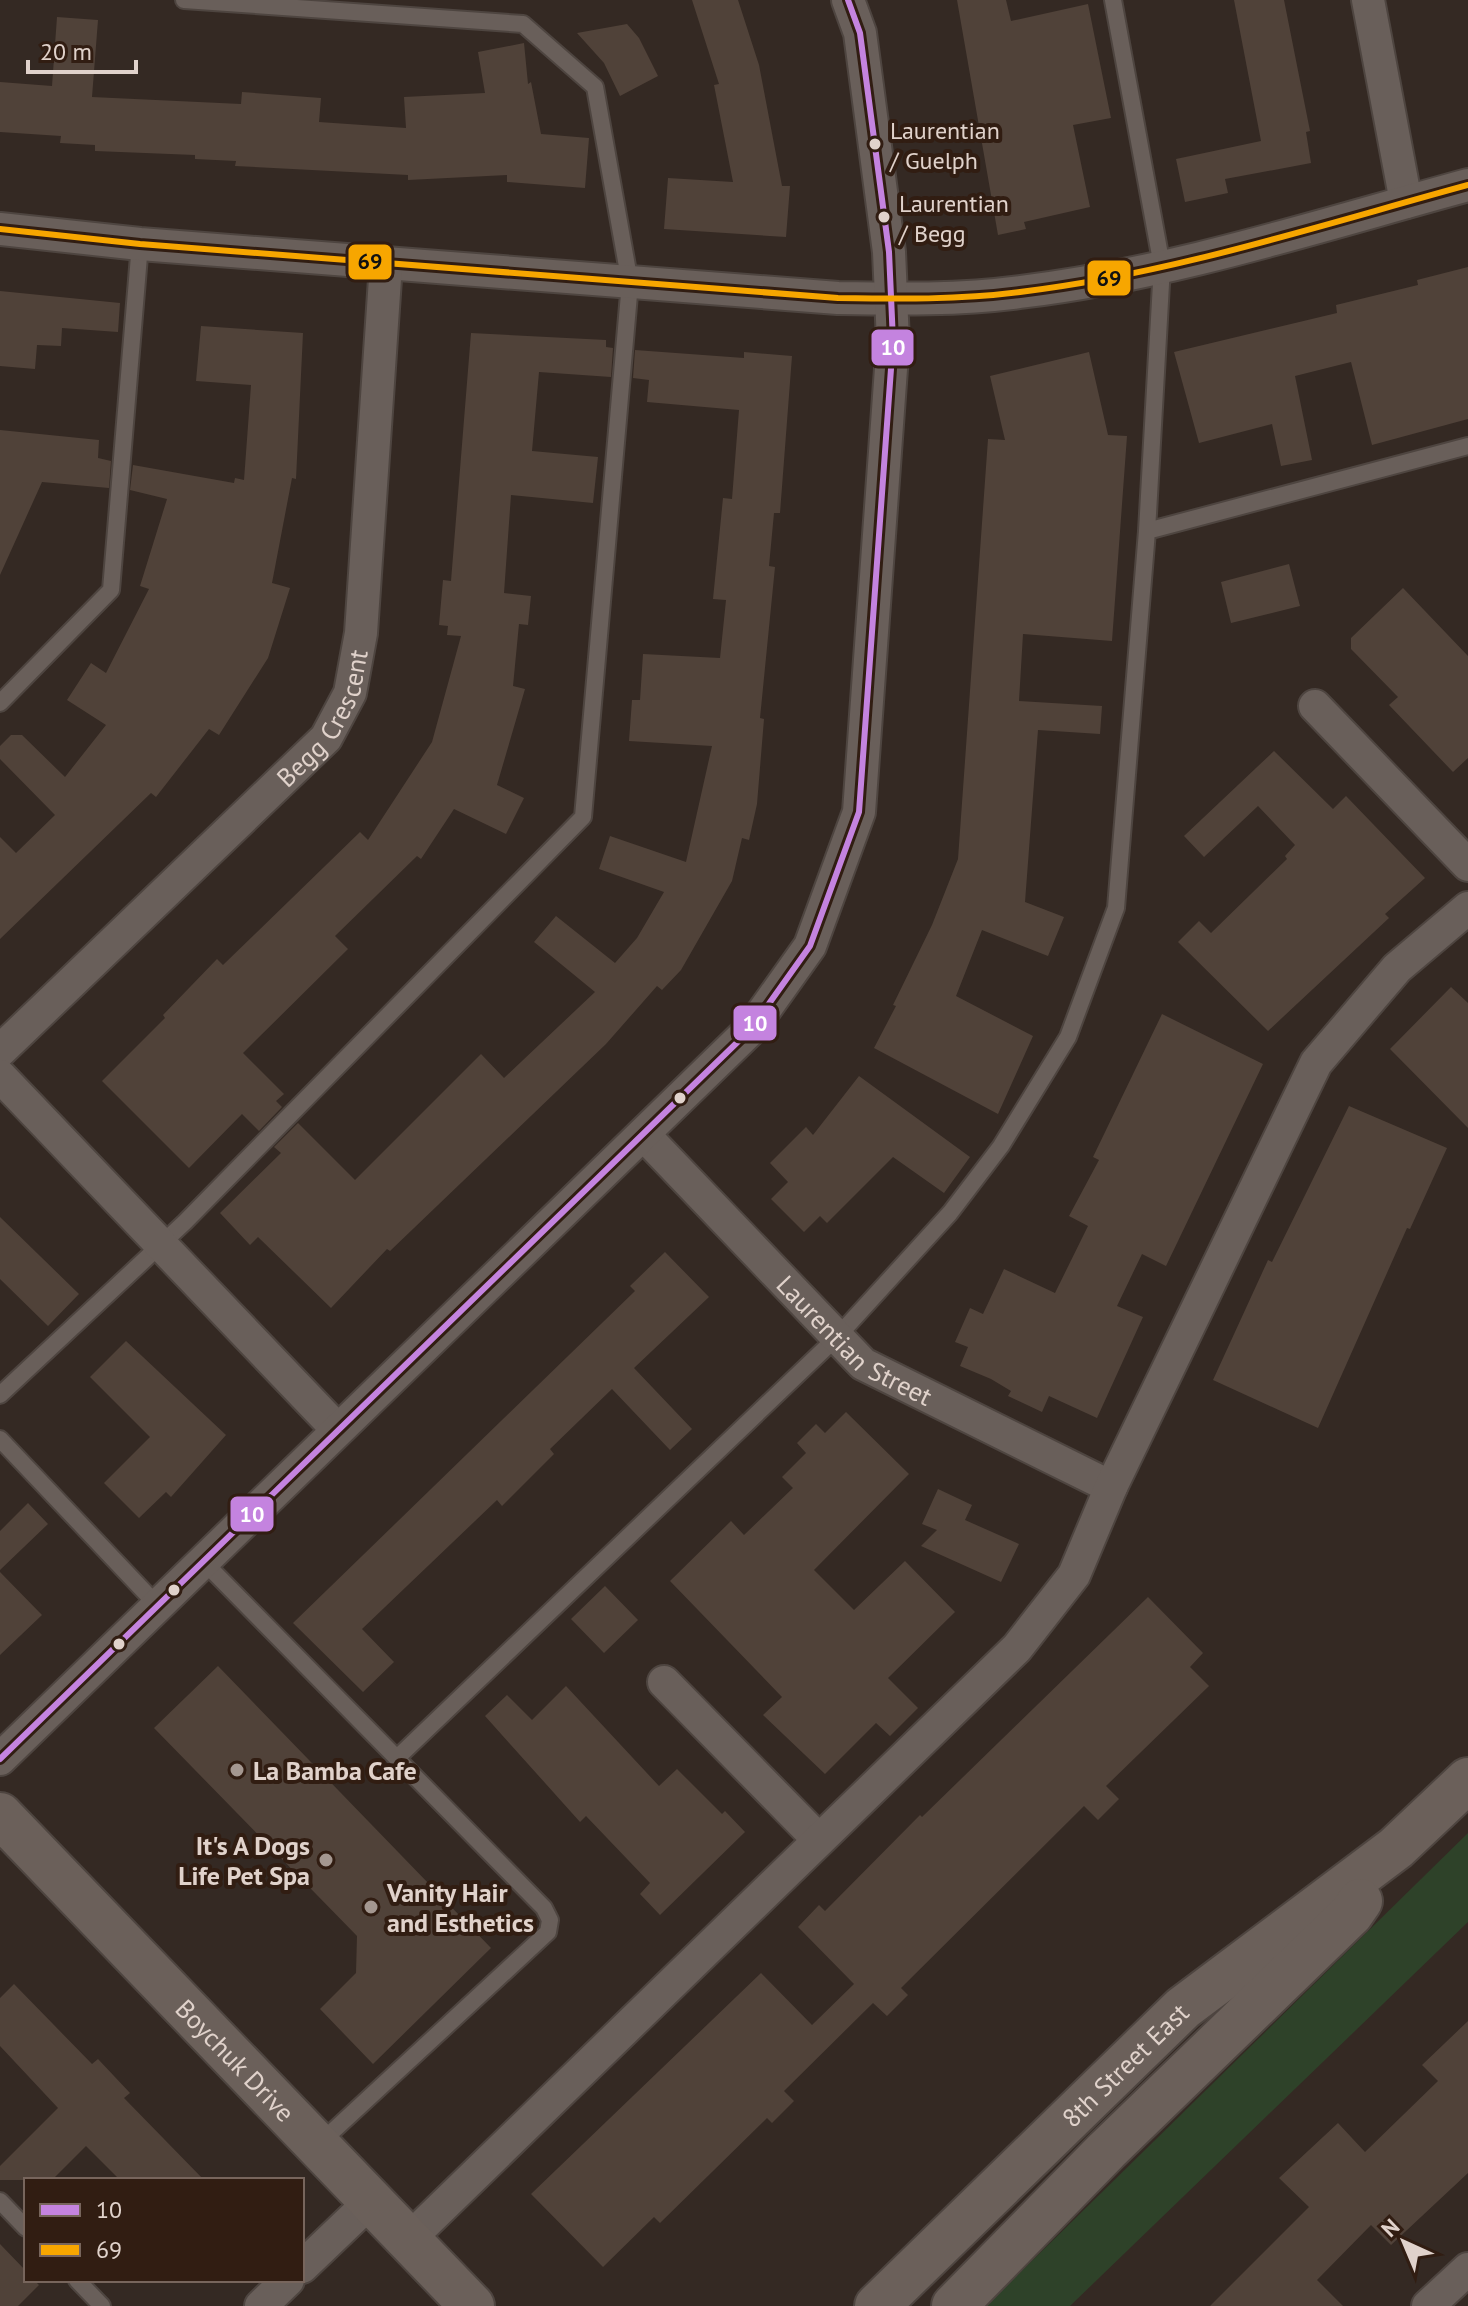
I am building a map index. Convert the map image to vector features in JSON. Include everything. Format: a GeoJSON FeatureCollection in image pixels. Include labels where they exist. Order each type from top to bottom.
{"type":"FeatureCollection","features":[{"type":"Feature","properties":{"kind":"main road","name":"8th Street East"},"geometry":{"type":"LineString","coordinates":[[877,2306],[1183,2008],[1396,1848],[1468,1780]]}},
{"type":"Feature","properties":{"kind":"main road","name":"Boychuk Drive"},"geometry":{"type":"LineString","coordinates":[[0,1815],[472,2306]]}},
{"type":"Feature","properties":{"kind":"main road","name":"8th Street East"},"geometry":{"type":"LineString","coordinates":[[954,2306],[1107,2150],[1351,1914],[1396,1848]]}},
{"type":"Feature","properties":{"kind":"street"},"geometry":{"type":"LineString","coordinates":[[0,1759],[751,1029],[810,946],[859,812],[892,357],[892,299],[860,33],[848,0]]}},
{"type":"Feature","properties":{"kind":"street"},"geometry":{"type":"LineString","coordinates":[[1368,0],[1406,202]]}},
{"type":"Feature","properties":{"kind":"street"},"geometry":{"type":"LineString","coordinates":[[0,229],[386,264],[838,298],[892,299],[1021,292],[1162,266],[1468,185]]}},
{"type":"Feature","properties":{"kind":"street","name":"Begg Crescent"},"geometry":{"type":"LineString","coordinates":[[0,1051],[326,738],[350,693],[361,633],[386,264]]}},
{"type":"Feature","properties":{"kind":"street"},"geometry":{"type":"LineString","coordinates":[[1315,706],[1468,865]]}},
{"type":"Feature","properties":{"kind":"street"},"geometry":{"type":"LineString","coordinates":[[408,2240],[1017,1648],[1074,1575],[1111,1487],[1316,1063],[1397,968],[1468,908]]}},
{"type":"Feature","properties":{"kind":"street"},"geometry":{"type":"LineString","coordinates":[[0,1076],[337,1429]]}},
{"type":"Feature","properties":{"kind":"street","name":"Laurentian Street"},"geometry":{"type":"LineString","coordinates":[[644,1135],[863,1364],[1111,1487]]}},
{"type":"Feature","properties":{"kind":"street"},"geometry":{"type":"LineString","coordinates":[[664,1682],[819,1840]]}},
{"type":"Feature","properties":{"kind":"street"},"geometry":{"type":"LineString","coordinates":[[304,2265],[371,2201]]}},
{"type":"Feature","properties":{"kind":"street"},"geometry":{"type":"LineString","coordinates":[[1428,2306],[1468,2269]]}},
{"type":"Feature","properties":{"kind":"street"},"geometry":{"type":"LineString","coordinates":[[261,2306],[286,2282]]}},
{"type":"Feature","properties":{"kind":"lane"},"geometry":{"type":"LineString","coordinates":[[0,1395],[161,1245],[583,817],[630,283],[595,87],[523,24],[184,0]]}},
{"type":"Feature","properties":{"kind":"lane"},"geometry":{"type":"LineString","coordinates":[[397,1758],[837,1337],[950,1213],[1001,1146],[1068,1037],[1116,908],[1147,531],[1162,266],[1113,0]]}},
{"type":"Feature","properties":{"kind":"lane"},"geometry":{"type":"LineString","coordinates":[[0,703],[111,590],[140,244]]}},
{"type":"Feature","properties":{"kind":"lane"},"geometry":{"type":"LineString","coordinates":[[1147,531],[1468,446]]}},
{"type":"Feature","properties":{"kind":"lane"},"geometry":{"type":"LineString","coordinates":[[0,1439],[157,1605]]}},
{"type":"Feature","properties":{"kind":"lane"},"geometry":{"type":"LineString","coordinates":[[203,1561],[544,1908],[550,1920],[548,1932],[317,2147]]}},
{"type":"Feature","properties":{"kind":"lane"},"geometry":{"type":"LineString","coordinates":[[3,2209],[24,2226]]}},
{"type":"Feature","properties":{"kind":"lane"},"geometry":{"type":"LineString","coordinates":[[79,2282],[102,2306]]}},
{"type":"Feature","properties":{"kind":"green space"},"geometry":{"type":"Polygon","coordinates":[[[1468,1833],[1468,1922],[1070,2306],[986,2306],[1468,1833]]]}},
{"type":"Feature","properties":{"kind":"building"},"geometry":{"type":"Polygon","coordinates":[[[692,0],[738,0],[759,65],[782,186],[790,186],[786,237],[664,229],[668,178],[733,182],[714,85],[719,84],[692,0]]]}},
{"type":"Feature","properties":{"kind":"building"},"geometry":{"type":"Polygon","coordinates":[[[957,0],[1006,0],[1011,21],[1088,4],[1111,118],[1073,125],[1090,207],[1024,222],[1026,229],[998,235],[957,0]]]}},
{"type":"Feature","properties":{"kind":"building"},"geometry":{"type":"Polygon","coordinates":[[[1234,0],[1284,0],[1310,131],[1306,132],[1311,163],[1225,179],[1228,193],[1185,202],[1176,159],[1261,141],[1234,0]]]}},
{"type":"Feature","properties":{"kind":"building"},"geometry":{"type":"Polygon","coordinates":[[[57,17],[98,20],[92,97],[241,104],[242,92],[321,98],[319,122],[406,128],[404,97],[485,93],[478,52],[524,43],[528,84],[531,82],[541,134],[589,138],[585,188],[507,182],[507,175],[408,180],[408,175],[235,166],[236,161],[195,159],[195,155],[95,151],[95,145],[60,143],[61,136],[0,132],[0,82],[52,86],[57,17]]]}},
{"type":"Feature","properties":{"kind":"building"},"geometry":{"type":"Polygon","coordinates":[[[627,24],[639,38],[658,76],[620,96],[604,63],[577,33],[627,24]]]}},
{"type":"Feature","properties":{"kind":"building"},"geometry":{"type":"Polygon","coordinates":[[[1468,267],[1468,419],[1372,445],[1351,362],[1295,376],[1312,460],[1281,466],[1272,424],[1199,443],[1174,352],[1337,313],[1336,305],[1418,285],[1417,280],[1468,267]]]}},
{"type":"Feature","properties":{"kind":"building"},"geometry":{"type":"Polygon","coordinates":[[[0,291],[120,303],[118,332],[62,328],[61,346],[37,345],[35,369],[0,366],[0,291]]]}},
{"type":"Feature","properties":{"kind":"building"},"geometry":{"type":"Polygon","coordinates":[[[201,326],[303,333],[296,479],[292,478],[272,583],[290,588],[268,658],[219,735],[209,729],[156,797],[151,793],[0,939],[0,837],[16,853],[55,815],[0,759],[0,746],[11,735],[22,735],[65,777],[106,725],[67,700],[91,663],[106,673],[149,589],[140,586],[167,499],[130,490],[133,465],[234,483],[235,478],[244,480],[251,385],[196,381],[201,326]]]}},
{"type":"Feature","properties":{"kind":"building"},"geometry":{"type":"Polygon","coordinates":[[[471,333],[606,340],[606,347],[613,348],[611,377],[539,372],[532,451],[598,457],[593,503],[511,495],[504,593],[531,596],[528,625],[519,624],[513,686],[525,689],[497,785],[524,798],[506,834],[454,809],[421,859],[417,856],[335,936],[348,949],[243,1053],[284,1094],[276,1101],[282,1107],[259,1131],[242,1114],[189,1168],[102,1081],[165,1018],[163,1015],[217,959],[223,965],[360,832],[368,840],[432,742],[461,636],[447,635],[448,626],[439,625],[443,580],[451,581],[471,333]]]}},
{"type":"Feature","properties":{"kind":"building"},"geometry":{"type":"Polygon","coordinates":[[[635,350],[744,358],[744,352],[792,356],[780,513],[774,513],[769,566],[775,567],[760,718],[764,719],[757,804],[749,840],[742,838],[732,881],[681,970],[662,990],[657,986],[606,1044],[390,1251],[387,1249],[331,1308],[258,1237],[250,1245],[220,1213],[281,1153],[274,1147],[298,1123],[355,1180],[481,1054],[504,1078],[595,992],[534,942],[556,916],[615,963],[637,938],[664,892],[599,869],[610,836],[686,862],[712,746],[629,741],[632,700],[640,700],[643,654],[720,658],[726,600],[713,599],[723,498],[732,499],[739,410],[647,402],[649,380],[633,378],[635,350]]]}},
{"type":"Feature","properties":{"kind":"building"},"geometry":{"type":"Polygon","coordinates":[[[1089,352],[1108,435],[1127,436],[1112,641],[1023,634],[1019,701],[1102,706],[1100,734],[1038,730],[1025,902],[1064,917],[1048,956],[982,930],[956,996],[1033,1036],[998,1114],[874,1048],[932,925],[958,859],[988,439],[1005,440],[990,376],[1089,352]]]}},
{"type":"Feature","properties":{"kind":"building"},"geometry":{"type":"Polygon","coordinates":[[[0,430],[99,440],[98,458],[111,461],[109,488],[42,482],[0,575],[0,430]]]}},
{"type":"Feature","properties":{"kind":"building"},"geometry":{"type":"Polygon","coordinates":[[[1289,564],[1300,606],[1231,623],[1221,582],[1289,564]]]}},
{"type":"Feature","properties":{"kind":"building"},"geometry":{"type":"Polygon","coordinates":[[[1403,588],[1468,656],[1468,758],[1453,772],[1389,705],[1398,697],[1351,649],[1351,638],[1403,588]]]}},
{"type":"Feature","properties":{"kind":"building"},"geometry":{"type":"Polygon","coordinates":[[[1274,751],[1333,809],[1346,796],[1425,878],[1385,914],[1389,918],[1268,1031],[1178,942],[1199,921],[1211,933],[1287,859],[1285,856],[1295,845],[1258,806],[1204,857],[1184,836],[1274,751]]]}},
{"type":"Feature","properties":{"kind":"building"},"geometry":{"type":"Polygon","coordinates":[[[1451,987],[1468,1003],[1468,1128],[1390,1049],[1451,987]]]}},
{"type":"Feature","properties":{"kind":"building"},"geometry":{"type":"Polygon","coordinates":[[[1162,1014],[1263,1064],[1166,1266],[1142,1254],[1117,1306],[1143,1317],[1097,1418],[1049,1396],[1042,1412],[1008,1396],[1011,1391],[991,1379],[960,1366],[968,1347],[955,1342],[970,1308],[983,1314],[1004,1269],[1055,1293],[1088,1226],[1069,1216],[1099,1160],[1093,1157],[1162,1014]]]}},
{"type":"Feature","properties":{"kind":"building"},"geometry":{"type":"Polygon","coordinates":[[[859,1076],[970,1157],[944,1193],[893,1157],[827,1223],[820,1216],[804,1232],[771,1199],[788,1182],[770,1163],[806,1127],[813,1135],[859,1076]]]}},
{"type":"Feature","properties":{"kind":"building"},"geometry":{"type":"Polygon","coordinates":[[[1349,1106],[1447,1148],[1410,1229],[1407,1228],[1318,1428],[1213,1380],[1268,1260],[1272,1262],[1349,1106]]]}},
{"type":"Feature","properties":{"kind":"building"},"geometry":{"type":"Polygon","coordinates":[[[0,1217],[79,1294],[48,1326],[0,1279],[0,1217]]]}},
{"type":"Feature","properties":{"kind":"building"},"geometry":{"type":"Polygon","coordinates":[[[665,1252],[709,1297],[634,1368],[692,1429],[670,1450],[612,1389],[550,1449],[554,1454],[502,1506],[497,1500],[362,1629],[394,1662],[363,1692],[293,1623],[635,1291],[630,1286],[665,1252]]]}},
{"type":"Feature","properties":{"kind":"building"},"geometry":{"type":"Polygon","coordinates":[[[126,1341],[226,1435],[171,1497],[166,1492],[139,1518],[104,1483],[150,1437],[90,1377],[126,1341]]]}},
{"type":"Feature","properties":{"kind":"building"},"geometry":{"type":"Polygon","coordinates":[[[846,1412],[909,1474],[814,1570],[854,1610],[905,1561],[955,1612],[888,1678],[918,1708],[890,1736],[876,1723],[825,1774],[763,1715],[782,1697],[670,1581],[731,1521],[744,1535],[793,1488],[782,1477],[806,1453],[797,1443],[816,1424],[825,1433],[846,1412]]]}},
{"type":"Feature","properties":{"kind":"building"},"geometry":{"type":"Polygon","coordinates":[[[938,1489],[972,1505],[965,1520],[1019,1544],[1001,1582],[921,1546],[937,1530],[922,1524],[938,1489]]]}},
{"type":"Feature","properties":{"kind":"building"},"geometry":{"type":"Polygon","coordinates":[[[28,1503],[48,1524],[0,1570],[0,1531],[28,1503]]]}},
{"type":"Feature","properties":{"kind":"building"},"geometry":{"type":"Polygon","coordinates":[[[0,1572],[42,1615],[0,1655],[0,1572]]]}},
{"type":"Feature","properties":{"kind":"building"},"geometry":{"type":"Polygon","coordinates":[[[605,1586],[638,1620],[604,1653],[571,1619],[605,1586]]]}},
{"type":"Feature","properties":{"kind":"building"},"geometry":{"type":"Polygon","coordinates":[[[1148,1597],[1203,1653],[1190,1667],[1209,1686],[1106,1786],[1119,1799],[1098,1820],[1084,1806],[901,1988],[908,1995],[887,2016],[873,2003],[784,2091],[794,2101],[772,2123],[767,2118],[660,2223],[654,2217],[603,2267],[531,2194],[761,1973],[812,2025],[854,1984],[798,1927],[819,1905],[825,1911],[920,1815],[922,1817],[1148,1597]]]}},
{"type":"Feature","properties":{"kind":"building"},"geometry":{"type":"Polygon","coordinates":[[[218,1666],[491,1948],[373,2064],[320,2009],[356,1973],[357,1936],[154,1728],[218,1666]]]}},
{"type":"Feature","properties":{"kind":"building"},"geometry":{"type":"Polygon","coordinates":[[[566,1686],[659,1786],[677,1769],[722,1814],[725,1811],[745,1832],[660,1915],[640,1894],[650,1883],[586,1816],[580,1822],[485,1716],[507,1695],[532,1720],[566,1686]]]}},
{"type":"Feature","properties":{"kind":"building"},"geometry":{"type":"Polygon","coordinates":[[[14,1984],[92,2064],[98,2059],[130,2093],[124,2098],[202,2178],[118,2178],[86,2146],[54,2178],[0,2180],[0,2166],[58,2108],[0,2046],[0,1998],[14,1984]]]}},
{"type":"Feature","properties":{"kind":"building"},"geometry":{"type":"Polygon","coordinates":[[[1468,2021],[1468,2173],[1391,2245],[1371,2225],[1317,2280],[1343,2306],[1210,2306],[1309,2207],[1279,2178],[1338,2123],[1365,2152],[1438,2081],[1422,2065],[1468,2021]]]}},
{"type":"Feature","properties":{"kind":"building"},"geometry":{"type":"Polygon","coordinates":[[[0,2244],[24,2269],[24,2282],[39,2285],[18,2306],[0,2306],[0,2244]]]}},
{"type":"Feature","properties":{"kind":"transit line","name":"10"},"geometry":{"type":"LineString","coordinates":[[0,1759],[751,1029],[810,946],[859,812],[893,341],[889,252],[860,33],[848,0]]}},
{"type":"Feature","properties":{"kind":"transit line","name":"69"},"geometry":{"type":"LineString","coordinates":[[0,229],[140,244],[838,298],[929,298],[1020,292],[1133,273],[1246,247],[1468,185]]}},
{"type":"Feature","properties":{"kind":"place","name":"Laurentian / Guelph"},"geometry":{"type":"Point","coordinates":[875,144]}},
{"type":"Feature","properties":{"kind":"place","name":"Laurentian / Begg"},"geometry":{"type":"Point","coordinates":[884,217]}},
{"type":"Feature","properties":{"kind":"place","name":"La Bamba Cafe"},"geometry":{"type":"Point","coordinates":[237,1770]}},
{"type":"Feature","properties":{"kind":"place","name":"It's A Dogs Life Pet Spa"},"geometry":{"type":"Point","coordinates":[326,1860]}},
{"type":"Feature","properties":{"kind":"place","name":"Vanity Hair and Esthetics"},"geometry":{"type":"Point","coordinates":[371,1907]}}]}
